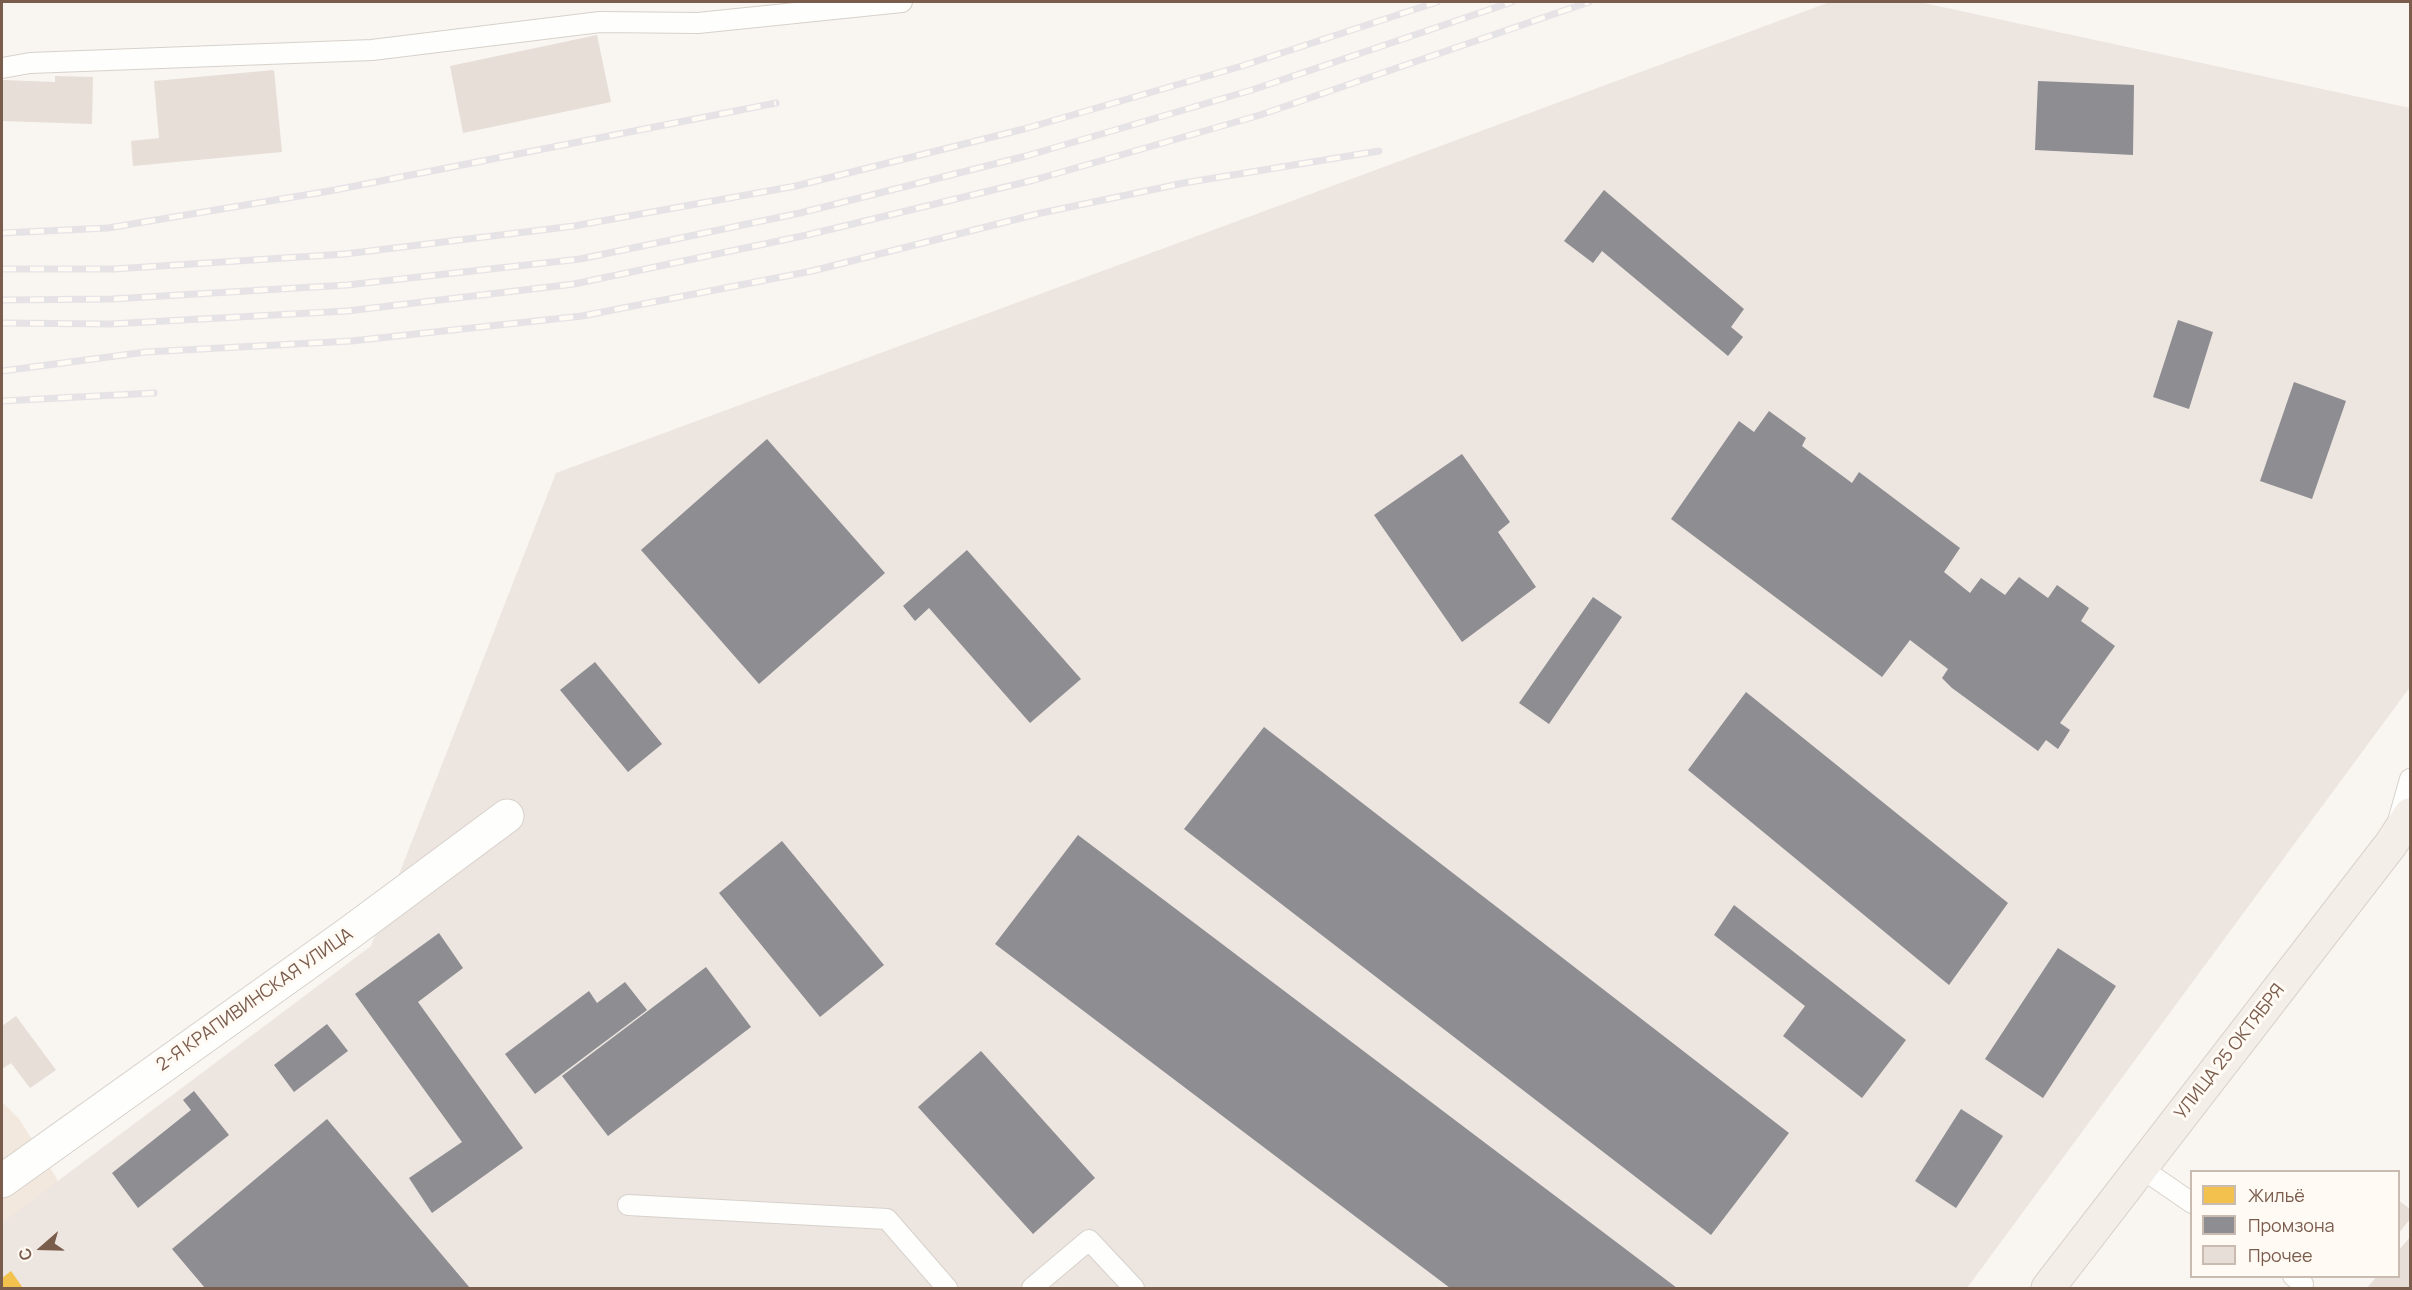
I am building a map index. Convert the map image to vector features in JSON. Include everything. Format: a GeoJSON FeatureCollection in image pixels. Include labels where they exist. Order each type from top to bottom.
{"type":"FeatureCollection","features":[{"type":"Feature","properties":{"kind":"main road","name":"УЛИЦА 25 ОКТЯБРЯ"},"geometry":{"type":"LineString","coordinates":[[2048,1288],[2391,844],[2410,815]]}},
{"type":"Feature","properties":{"kind":"street","name":"2-Я КРАПИВИНСКАЯ УЛИЦА"},"geometry":{"type":"LineString","coordinates":[[2,1181],[348,934],[507,816]]}},
{"type":"Feature","properties":{"kind":"lane"},"geometry":{"type":"LineString","coordinates":[[2,68],[30,63],[372,50],[600,22],[698,23],[902,2]]}},
{"type":"Feature","properties":{"kind":"lane"},"geometry":{"type":"LineString","coordinates":[[2391,844],[2410,779]]}},
{"type":"Feature","properties":{"kind":"lane"},"geometry":{"type":"LineString","coordinates":[[2141,1168],[2190,1202]]}},
{"type":"Feature","properties":{"kind":"lane"},"geometry":{"type":"LineString","coordinates":[[627,1206],[887,1219],[947,1288]]}},
{"type":"Feature","properties":{"kind":"lane"},"geometry":{"type":"LineString","coordinates":[[1032,1288],[1089,1240],[1134,1288]]}},
{"type":"Feature","properties":{"kind":"shaded area"},"geometry":{"type":"Polygon","coordinates":[[[1830,2],[1919,2],[2410,108],[2410,687],[1967,1288],[2,1288],[2,1223],[371,946],[556,473],[1830,2]]]}},
{"type":"Feature","properties":{"kind":"shaded area"},"geometry":{"type":"Polygon","coordinates":[[[2,1102],[19,1119],[126,1288],[2,1288],[2,1102]]]}},
{"type":"Feature","properties":{"kind":"building: Жильё"},"geometry":{"type":"Polygon","coordinates":[[[11,1271],[23,1288],[2,1288],[2,1278],[11,1271]]]}},
{"type":"Feature","properties":{"kind":"building: Промзона"},"geometry":{"type":"Polygon","coordinates":[[[2038,81],[2134,85],[2133,155],[2035,150],[2038,81]]]}},
{"type":"Feature","properties":{"kind":"building: Промзона"},"geometry":{"type":"Polygon","coordinates":[[[1604,190],[1744,309],[1731,327],[1743,337],[1728,356],[1602,251],[1593,263],[1564,241],[1604,190]]]}},
{"type":"Feature","properties":{"kind":"building: Промзона"},"geometry":{"type":"Polygon","coordinates":[[[2178,320],[2213,332],[2189,409],[2153,397],[2178,320]]]}},
{"type":"Feature","properties":{"kind":"building: Промзона"},"geometry":{"type":"Polygon","coordinates":[[[2294,382],[2346,401],[2312,499],[2260,481],[2294,382]]]}},
{"type":"Feature","properties":{"kind":"building: Промзона"},"geometry":{"type":"Polygon","coordinates":[[[1769,411],[1806,438],[1802,446],[1852,483],[1859,472],[1960,548],[1944,572],[1970,593],[1981,578],[2005,595],[2019,577],[2048,598],[2057,585],[2089,608],[2081,621],[2115,646],[2060,723],[2070,730],[2058,749],[2046,740],[2038,751],[1952,688],[1942,678],[1948,669],[1910,640],[1882,677],[1671,519],[1739,421],[1754,432],[1769,411]]]}},
{"type":"Feature","properties":{"kind":"building: Промзона"},"geometry":{"type":"Polygon","coordinates":[[[767,439],[885,573],[759,684],[641,550],[767,439]]]}},
{"type":"Feature","properties":{"kind":"building: Промзона"},"geometry":{"type":"Polygon","coordinates":[[[1462,454],[1510,522],[1498,532],[1536,587],[1462,642],[1374,515],[1462,454]]]}},
{"type":"Feature","properties":{"kind":"building: Промзона"},"geometry":{"type":"Polygon","coordinates":[[[967,550],[1081,679],[1030,723],[929,608],[915,621],[903,606],[967,550]]]}},
{"type":"Feature","properties":{"kind":"building: Промзона"},"geometry":{"type":"Polygon","coordinates":[[[1593,597],[1622,617],[1549,724],[1519,703],[1593,597]]]}},
{"type":"Feature","properties":{"kind":"building: Промзона"},"geometry":{"type":"Polygon","coordinates":[[[595,662],[662,744],[628,772],[560,690],[595,662]]]}},
{"type":"Feature","properties":{"kind":"building: Промзона"},"geometry":{"type":"Polygon","coordinates":[[[1746,692],[2008,903],[1949,985],[1688,770],[1746,692]]]}},
{"type":"Feature","properties":{"kind":"building: Промзона"},"geometry":{"type":"Polygon","coordinates":[[[1264,727],[1789,1133],[1711,1235],[1184,829],[1264,727]]]}},
{"type":"Feature","properties":{"kind":"building: Промзона"},"geometry":{"type":"Polygon","coordinates":[[[1078,835],[1677,1288],[1450,1288],[995,944],[1078,835]]]}},
{"type":"Feature","properties":{"kind":"building: Промзона"},"geometry":{"type":"Polygon","coordinates":[[[782,841],[884,965],[820,1017],[719,893],[782,841]]]}},
{"type":"Feature","properties":{"kind":"building: Промзона"},"geometry":{"type":"Polygon","coordinates":[[[1734,905],[1906,1040],[1862,1098],[1783,1036],[1805,1006],[1714,935],[1734,905]]]}},
{"type":"Feature","properties":{"kind":"building: Промзона"},"geometry":{"type":"Polygon","coordinates":[[[439,933],[463,968],[418,1002],[523,1148],[432,1213],[409,1178],[462,1142],[355,994],[439,933]]]}},
{"type":"Feature","properties":{"kind":"building: Промзона"},"geometry":{"type":"Polygon","coordinates":[[[2058,948],[2116,986],[2043,1098],[1985,1059],[2058,948]]]}},
{"type":"Feature","properties":{"kind":"building: Промзона"},"geometry":{"type":"Polygon","coordinates":[[[706,967],[751,1027],[608,1136],[562,1076],[706,967]]]}},
{"type":"Feature","properties":{"kind":"building: Промзона"},"geometry":{"type":"Polygon","coordinates":[[[625,982],[647,1010],[535,1094],[505,1054],[589,991],[597,1003],[625,982]]]}},
{"type":"Feature","properties":{"kind":"building: Промзона"},"geometry":{"type":"Polygon","coordinates":[[[327,1024],[348,1051],[294,1092],[274,1065],[327,1024]]]}},
{"type":"Feature","properties":{"kind":"building: Промзона"},"geometry":{"type":"Polygon","coordinates":[[[981,1051],[1095,1178],[1033,1234],[918,1107],[981,1051]]]}},
{"type":"Feature","properties":{"kind":"building: Промзона"},"geometry":{"type":"Polygon","coordinates":[[[194,1091],[229,1135],[138,1208],[112,1173],[191,1110],[183,1100],[194,1091]]]}},
{"type":"Feature","properties":{"kind":"building: Промзона"},"geometry":{"type":"Polygon","coordinates":[[[1961,1109],[2003,1136],[1956,1208],[1915,1181],[1961,1109]]]}},
{"type":"Feature","properties":{"kind":"building: Промзона"},"geometry":{"type":"Polygon","coordinates":[[[327,1119],[470,1288],[205,1288],[172,1249],[327,1119]]]}},
{"type":"Feature","properties":{"kind":"building: Прочее"},"geometry":{"type":"Polygon","coordinates":[[[597,35],[611,102],[463,133],[450,66],[597,35]]]}},
{"type":"Feature","properties":{"kind":"building: Прочее"},"geometry":{"type":"Polygon","coordinates":[[[274,70],[282,152],[133,166],[131,141],[159,138],[154,81],[274,70]]]}},
{"type":"Feature","properties":{"kind":"building: Прочее"},"geometry":{"type":"Polygon","coordinates":[[[55,76],[93,77],[92,124],[2,121],[2,80],[55,82],[55,76]]]}},
{"type":"Feature","properties":{"kind":"building: Прочее"},"geometry":{"type":"Polygon","coordinates":[[[16,1016],[56,1070],[30,1088],[11,1063],[2,1069],[2,1026],[16,1016]]]}},
{"type":"Feature","properties":{"kind":"building: Прочее"},"geometry":{"type":"Polygon","coordinates":[[[2400,1202],[2410,1209],[2410,1219],[2400,1232],[2400,1202]]]}},
{"type":"Feature","properties":{"kind":"building: Прочее"},"geometry":{"type":"Polygon","coordinates":[[[2410,1237],[2410,1288],[2367,1288],[2375,1278],[2400,1278],[2400,1249],[2410,1237]]]}},
{"type":"Feature","properties":{"kind":"railway"},"geometry":{"type":"LineString","coordinates":[[2,269],[114,269],[345,254],[574,226],[796,186],[1024,129],[1242,66],[1437,2]]}},
{"type":"Feature","properties":{"kind":"railway"},"geometry":{"type":"LineString","coordinates":[[2,300],[112,299],[347,285],[580,259],[800,213],[1026,156],[1252,90],[1512,2]]}},
{"type":"Feature","properties":{"kind":"railway"},"geometry":{"type":"LineString","coordinates":[[2,323],[110,324],[347,311],[574,284],[807,235],[1034,180],[1260,115],[1589,2]]}},
{"type":"Feature","properties":{"kind":"railway"},"geometry":{"type":"LineString","coordinates":[[2,233],[108,228],[335,190],[776,103]]}},
{"type":"Feature","properties":{"kind":"railway"},"geometry":{"type":"LineString","coordinates":[[2,371],[146,352],[351,341],[582,316],[812,271],[1041,213],[1184,183],[1379,151]]}},
{"type":"Feature","properties":{"kind":"railway"},"geometry":{"type":"LineString","coordinates":[[2,401],[154,393]]}}]}
